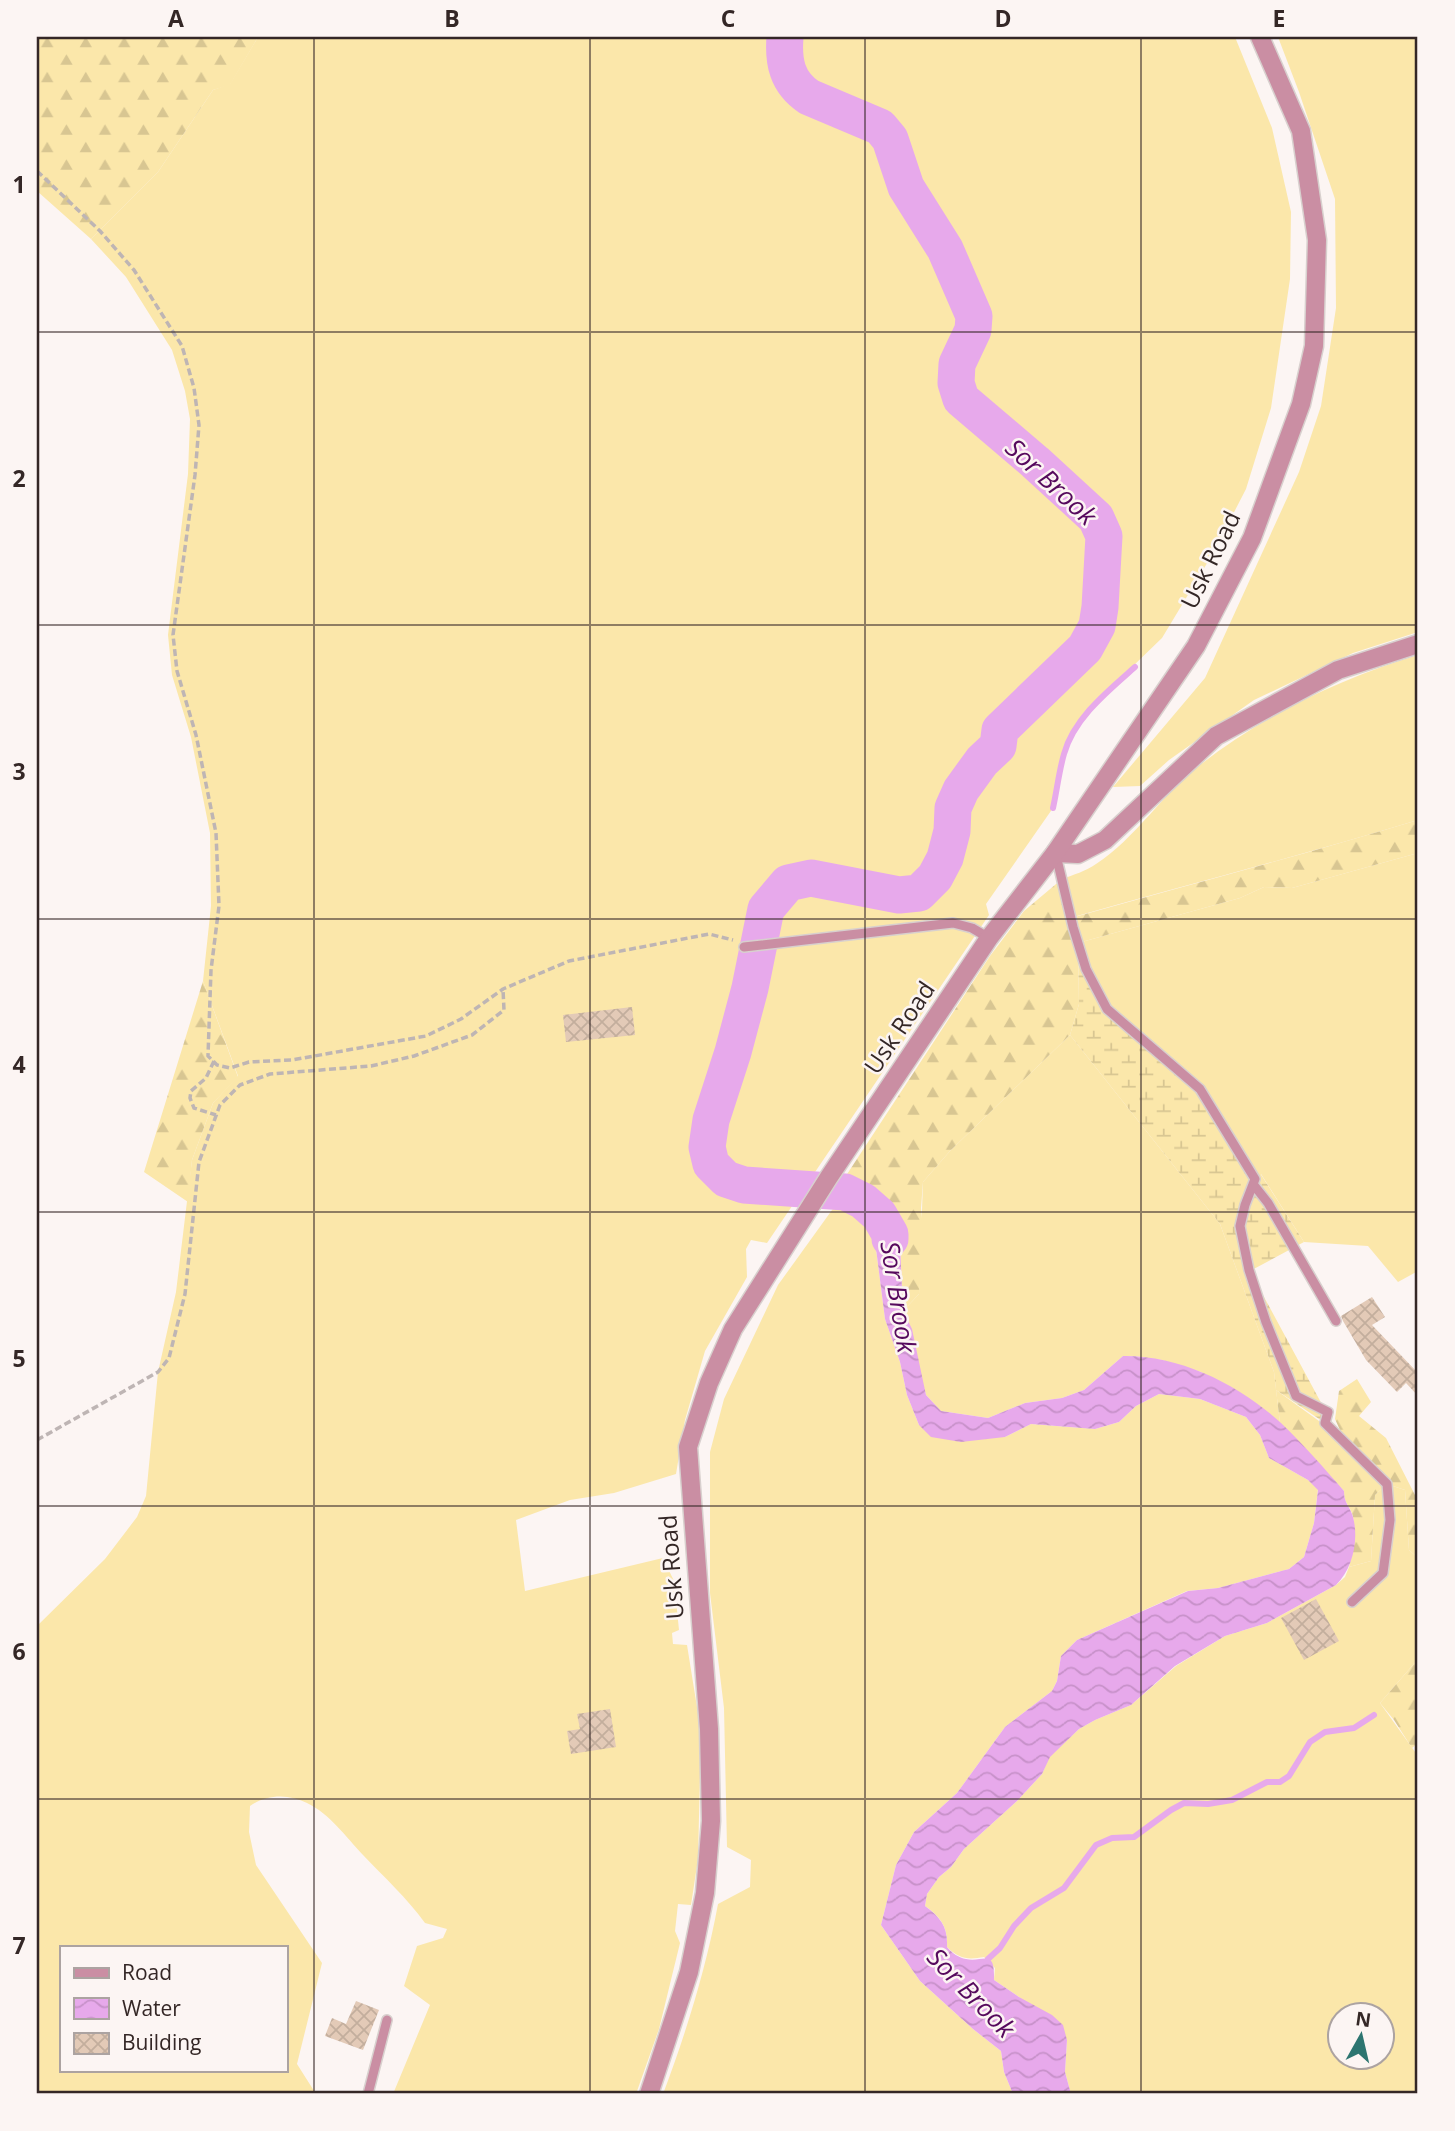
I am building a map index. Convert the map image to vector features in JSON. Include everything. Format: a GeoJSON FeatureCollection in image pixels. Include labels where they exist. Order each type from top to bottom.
{"type":"FeatureCollection","features":[{"type":"Feature","properties":{"kind":"street","name":"Usk Road"},"geometry":{"type":"LineString","coordinates":[[649,2094],[689,1972],[705,1893],[711,1821],[709,1728],[688,1447],[709,1383],[733,1329],[830,1177],[989,938],[1055,853],[1196,646],[1252,538],[1301,404],[1314,346],[1317,240],[1301,131],[1261,37]]}},
{"type":"Feature","properties":{"kind":"street"},"geometry":{"type":"LineString","coordinates":[[1055,853],[1078,854],[1105,840],[1216,736],[1338,670],[1418,644]]}},
{"type":"Feature","properties":{"kind":"lane"},"geometry":{"type":"LineString","coordinates":[[1055,853],[1086,969],[1107,1009],[1200,1089],[1255,1179],[1240,1226],[1250,1270],[1283,1368],[1296,1396],[1328,1412],[1325,1423],[1387,1484],[1390,1520],[1383,1573],[1352,1602]]}},
{"type":"Feature","properties":{"kind":"lane"},"geometry":{"type":"LineString","coordinates":[[744,947],[953,923],[972,928],[989,938]]}},
{"type":"Feature","properties":{"kind":"lane"},"geometry":{"type":"LineString","coordinates":[[1253,1184],[1268,1203],[1336,1321]]}},
{"type":"Feature","properties":{"kind":"lane"},"geometry":{"type":"LineString","coordinates":[[368,2094],[387,2020]]}},
{"type":"Feature","properties":{"kind":"path"},"geometry":{"type":"LineString","coordinates":[[37,172],[100,231],[134,270],[182,346],[194,388],[200,425],[173,635],[177,671],[196,735],[216,833],[219,906],[211,970],[208,1056],[217,1065],[230,1068],[249,1062],[292,1060],[426,1036],[461,1019],[503,989],[569,961],[709,934],[728,937],[744,947]]}},
{"type":"Feature","properties":{"kind":"path"},"geometry":{"type":"LineString","coordinates":[[37,1440],[158,1372],[169,1358],[185,1294],[199,1162],[219,1105],[240,1085],[270,1074],[371,1066],[414,1056],[472,1035],[504,1010],[503,989]]}},
{"type":"Feature","properties":{"kind":"path"},"geometry":{"type":"LineString","coordinates":[[214,1061],[206,1079],[191,1091],[190,1098],[194,1108],[216,1115]]}},
{"type":"Feature","properties":{"kind":"green space"},"geometry":{"type":"Polygon","coordinates":[[[37,37],[258,37],[230,85],[213,90],[158,172],[91,239],[37,191],[37,37]]]}},
{"type":"Feature","properties":{"kind":"green space"},"geometry":{"type":"Polygon","coordinates":[[[258,37],[1235,37],[1272,128],[1291,212],[1290,279],[1271,408],[1246,489],[1212,555],[1162,638],[1101,697],[1078,725],[1064,752],[1053,808],[986,904],[989,915],[767,1243],[751,1240],[746,1249],[747,1277],[705,1351],[685,1420],[676,1474],[614,1493],[570,1500],[516,1520],[525,1591],[663,1558],[674,1581],[679,1630],[672,1633],[673,1644],[687,1645],[701,1732],[698,1859],[691,1905],[678,1904],[675,1931],[680,1943],[659,2029],[636,2094],[393,2094],[430,2005],[404,1986],[417,1946],[443,1938],[447,1929],[425,1923],[403,1896],[323,1813],[300,1800],[278,1797],[264,1799],[250,1806],[249,1832],[256,1865],[322,1963],[297,2064],[316,2094],[37,2094],[37,1626],[105,1559],[137,1517],[146,1496],[158,1372],[176,1292],[192,1160],[213,1103],[238,1076],[203,981],[211,906],[210,833],[191,737],[172,675],[168,635],[188,474],[190,419],[185,391],[172,350],[126,277],[91,239],[158,172],[213,90],[230,84],[258,37]]]}},
{"type":"Feature","properties":{"kind":"green space"},"geometry":{"type":"Polygon","coordinates":[[[1278,37],[1418,37],[1418,632],[1353,653],[1254,700],[1169,760],[1140,786],[1113,787],[1205,678],[1299,472],[1321,406],[1336,308],[1335,199],[1278,37]]]}},
{"type":"Feature","properties":{"kind":"green space"},"geometry":{"type":"Polygon","coordinates":[[[1418,655],[1418,820],[1070,918],[1062,879],[1088,869],[1124,842],[1173,789],[1200,765],[1250,730],[1304,700],[1360,675],[1418,655]]]}},
{"type":"Feature","properties":{"kind":"green space"},"geometry":{"type":"Polygon","coordinates":[[[1418,820],[1418,853],[1292,888],[1264,887],[1240,898],[1078,943],[1079,1004],[1070,1035],[950,1151],[923,1182],[921,1208],[924,1239],[919,1294],[903,1311],[899,1222],[861,1199],[836,1191],[990,956],[1024,911],[1062,879],[1071,918],[1418,820]]]}},
{"type":"Feature","properties":{"kind":"green space"},"geometry":{"type":"Polygon","coordinates":[[[1418,853],[1418,1271],[1398,1282],[1368,1246],[1304,1242],[1261,1174],[1255,1179],[1107,1009],[1078,943],[1240,898],[1264,887],[1292,888],[1418,853]]]}},
{"type":"Feature","properties":{"kind":"green space"},"geometry":{"type":"Polygon","coordinates":[[[1078,943],[1107,1009],[1200,1089],[1255,1179],[1260,1173],[1304,1242],[1250,1271],[1325,1410],[1325,1423],[1276,1390],[1274,1372],[1220,1224],[1070,1035],[1079,1004],[1078,943]]]}},
{"type":"Feature","properties":{"kind":"green space"},"geometry":{"type":"Polygon","coordinates":[[[203,981],[238,1077],[213,1103],[192,1160],[188,1202],[144,1172],[203,981]]]}},
{"type":"Feature","properties":{"kind":"green space"},"geometry":{"type":"Polygon","coordinates":[[[1070,1035],[1220,1224],[1274,1372],[1280,1423],[1248,1398],[1201,1372],[1162,1360],[1134,1356],[1123,1356],[1084,1390],[1062,1398],[1025,1403],[988,1418],[941,1411],[926,1395],[903,1311],[919,1294],[923,1182],[950,1151],[1070,1035]]]}},
{"type":"Feature","properties":{"kind":"green space"},"geometry":{"type":"Polygon","coordinates":[[[845,1192],[863,1201],[874,1233],[885,1319],[900,1362],[907,1395],[919,1425],[1005,1437],[1031,1424],[1095,1429],[1119,1422],[1136,1406],[1159,1394],[1200,1399],[1246,1417],[1260,1435],[1269,1458],[1308,1480],[1318,1489],[1314,1523],[1304,1557],[1289,1569],[1218,1588],[1187,1591],[1077,1640],[1061,1656],[1057,1681],[1052,1691],[1005,1727],[957,1793],[914,1832],[896,1865],[881,1925],[920,1981],[1001,2051],[1004,2072],[1013,2094],[663,2094],[695,2001],[718,1904],[750,1887],[751,1860],[727,1847],[724,1708],[710,1593],[710,1452],[724,1399],[778,1285],[845,1192]]]}},
{"type":"Feature","properties":{"kind":"green space"},"geometry":{"type":"Polygon","coordinates":[[[1357,1379],[1371,1402],[1359,1416],[1386,1438],[1418,1501],[1418,1558],[1409,1550],[1405,1490],[1387,1484],[1375,1495],[1371,1561],[1349,1567],[1354,1542],[1354,1523],[1344,1491],[1280,1423],[1276,1390],[1344,1439],[1335,1419],[1339,1391],[1357,1379]]]}},
{"type":"Feature","properties":{"kind":"green space"},"geometry":{"type":"Polygon","coordinates":[[[1387,1484],[1405,1490],[1409,1550],[1418,1558],[1418,1659],[1380,1703],[1418,1756],[1418,2094],[1071,2094],[1065,2072],[1067,2040],[1019,1997],[994,1980],[995,1968],[984,1957],[964,1958],[947,1947],[942,1923],[925,1906],[927,1894],[964,1849],[1017,1801],[1042,1774],[1049,1757],[1079,1729],[1131,1705],[1176,1666],[1225,1636],[1267,1623],[1336,1585],[1345,1577],[1349,1567],[1371,1561],[1375,1495],[1387,1484]]]}},
{"type":"Feature","properties":{"kind":"green space"},"geometry":{"type":"Polygon","coordinates":[[[1418,1659],[1418,1743],[1412,1748],[1380,1703],[1418,1659]]]}},
{"type":"Feature","properties":{"kind":"water"},"geometry":{"type":"Polygon","coordinates":[[[863,1201],[899,1222],[903,1311],[912,1329],[926,1395],[941,1411],[988,1418],[1025,1403],[1062,1398],[1084,1390],[1123,1356],[1166,1361],[1208,1375],[1265,1409],[1297,1439],[1344,1491],[1353,1517],[1353,1553],[1347,1571],[1336,1585],[1267,1623],[1225,1636],[1175,1666],[1131,1705],[1079,1729],[1050,1757],[1042,1774],[1017,1801],[964,1849],[927,1894],[925,1906],[942,1924],[947,1947],[951,1951],[963,1958],[990,1960],[994,1980],[1052,2015],[1063,2025],[1067,2040],[1065,2072],[1071,2094],[1013,2094],[1004,2072],[1001,2051],[920,1981],[881,1925],[896,1865],[914,1832],[957,1793],[1005,1727],[1052,1691],[1057,1681],[1061,1656],[1077,1640],[1188,1591],[1218,1588],[1289,1569],[1304,1557],[1314,1523],[1318,1490],[1308,1480],[1269,1458],[1260,1435],[1246,1417],[1200,1399],[1159,1394],[1136,1406],[1119,1422],[1095,1429],[1031,1424],[1005,1437],[961,1442],[931,1437],[919,1425],[907,1395],[900,1362],[885,1319],[874,1233],[863,1201]]]}},
{"type":"Feature","properties":{"kind":"building"},"geometry":{"type":"Polygon","coordinates":[[[632,1007],[635,1035],[566,1042],[563,1015],[632,1007]]]}},
{"type":"Feature","properties":{"kind":"building"},"geometry":{"type":"Polygon","coordinates":[[[1372,1297],[1385,1317],[1372,1325],[1418,1373],[1418,1396],[1406,1383],[1397,1392],[1366,1360],[1343,1321],[1341,1316],[1372,1297]]]}},
{"type":"Feature","properties":{"kind":"building"},"geometry":{"type":"Polygon","coordinates":[[[1316,1599],[1339,1641],[1304,1660],[1281,1618],[1316,1599]]]}},
{"type":"Feature","properties":{"kind":"building"},"geometry":{"type":"Polygon","coordinates":[[[610,1709],[616,1747],[571,1754],[567,1731],[580,1729],[577,1714],[610,1709]]]}},
{"type":"Feature","properties":{"kind":"building"},"geometry":{"type":"Polygon","coordinates":[[[356,2001],[379,2010],[363,2050],[325,2036],[332,2018],[346,2024],[356,2001]]]}},
{"type":"Feature","properties":{"kind":"waterway","name":"Sor Brook"},"geometry":{"type":"LineString","coordinates":[[785,37],[788,71],[802,91],[809,97],[880,127],[890,139],[906,187],[945,249],[974,316],[973,330],[957,364],[956,383],[961,399],[1096,518],[1104,536],[1097,626],[1085,648],[1000,730],[998,746],[982,761],[961,790],[953,808],[952,831],[945,858],[935,877],[919,893],[899,895],[811,878],[788,883],[766,909],[750,988],[711,1120],[707,1147],[711,1164],[726,1179],[744,1185],[845,1192],[863,1201],[879,1215],[890,1239]]}},
{"type":"Feature","properties":{"kind":"waterway"},"geometry":{"type":"LineString","coordinates":[[1053,808],[1069,741],[1093,706],[1135,667]]}},
{"type":"Feature","properties":{"kind":"waterway"},"geometry":{"type":"LineString","coordinates":[[988,1959],[1031,1908],[1064,1888],[1096,1845],[1112,1838],[1134,1837],[1184,1803],[1208,1804],[1232,1800],[1267,1782],[1280,1782],[1289,1776],[1310,1742],[1325,1732],[1354,1728],[1374,1715]]}}]}
